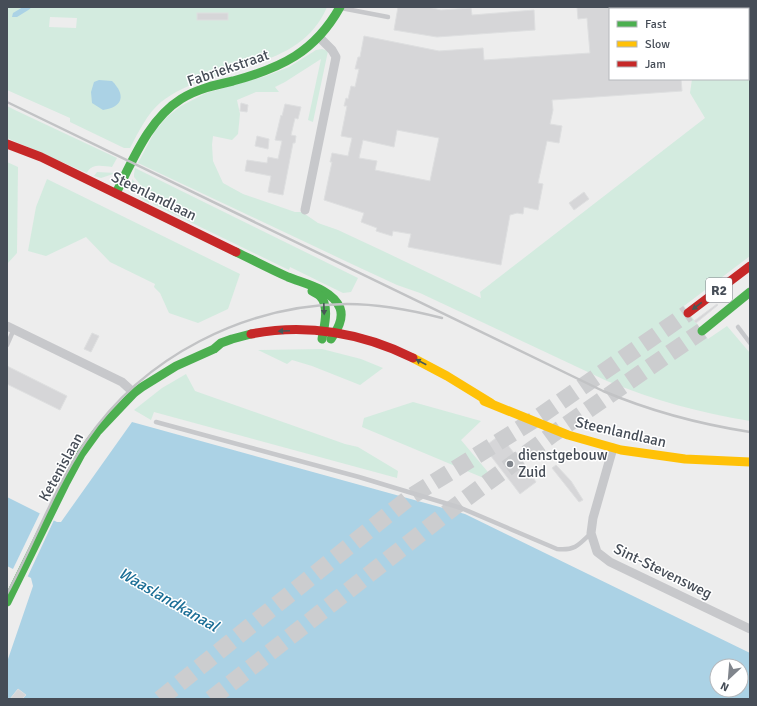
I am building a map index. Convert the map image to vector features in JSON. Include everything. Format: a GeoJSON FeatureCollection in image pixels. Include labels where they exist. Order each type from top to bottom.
{"type":"FeatureCollection","features":[{"type":"Feature","properties":{"kind":"main road","name":"Fabriekstraat"},"geometry":{"type":"LineString","coordinates":[[116,193],[145,137],[163,114],[176,102],[195,92],[270,70],[290,59],[319,37],[330,25],[340,8]]}},
{"type":"Feature","properties":{"kind":"main road","name":"Steenlandlaan"},"geometry":{"type":"LineString","coordinates":[[7,144],[41,157],[288,277],[324,292],[333,298],[339,308],[341,317],[328,336]]}},
{"type":"Feature","properties":{"kind":"main road","name":"R2"},"geometry":{"type":"LineString","coordinates":[[688,313],[750,266]]}},
{"type":"Feature","properties":{"kind":"main road","name":"Steenlandlaan"},"geometry":{"type":"LineString","coordinates":[[288,277],[321,296],[324,302],[328,336]]}},
{"type":"Feature","properties":{"kind":"main road","name":"R2"},"geometry":{"type":"LineString","coordinates":[[702,331],[750,292]]}},
{"type":"Feature","properties":{"kind":"main road","name":"Ketenislaan"},"geometry":{"type":"LineString","coordinates":[[8,597],[66,482],[85,449],[97,432],[134,393],[163,373],[214,349],[216,345],[238,338],[263,332],[290,330],[328,336]]}},
{"type":"Feature","properties":{"kind":"main road","name":"Steenlandlaan"},"geometry":{"type":"LineString","coordinates":[[328,336],[387,356],[479,400],[491,403],[548,428],[580,439],[612,448],[686,460],[750,462]]}},
{"type":"Feature","properties":{"kind":"street"},"geometry":{"type":"LineString","coordinates":[[305,210],[336,57],[332,50],[319,37]]}},
{"type":"Feature","properties":{"kind":"street"},"geometry":{"type":"LineString","coordinates":[[11,327],[122,382],[134,393]]}},
{"type":"Feature","properties":{"kind":"street","name":"Sint-Stevensweg"},"geometry":{"type":"LineString","coordinates":[[612,448],[593,518],[591,533],[597,552],[610,562],[750,629]]}},
{"type":"Feature","properties":{"kind":"lane"},"geometry":{"type":"LineString","coordinates":[[340,8],[388,17]]}},
{"type":"Feature","properties":{"kind":"lane"},"geometry":{"type":"LineString","coordinates":[[7,345],[11,327]]}},
{"type":"Feature","properties":{"kind":"lane"},"geometry":{"type":"LineString","coordinates":[[738,327],[750,343]]}},
{"type":"Feature","properties":{"kind":"lane"},"geometry":{"type":"LineString","coordinates":[[156,422],[359,477],[461,508],[557,549],[568,550],[581,544],[591,533]]}},
{"type":"Feature","properties":{"kind":"green space"},"geometry":{"type":"Polygon","coordinates":[[[7,7],[327,7],[314,29],[296,44],[275,56],[252,65],[181,89],[161,102],[147,117],[130,148],[124,148],[70,122],[70,118],[7,90],[7,7]],[[50,17],[49,27],[76,28],[77,18],[50,17]]]}},
{"type":"Feature","properties":{"kind":"green space"},"geometry":{"type":"Polygon","coordinates":[[[750,7],[750,256],[684,306],[708,339],[727,326],[750,353],[750,421],[677,405],[607,381],[420,293],[397,285],[356,266],[138,163],[155,131],[167,117],[181,106],[206,93],[266,76],[289,67],[316,50],[322,49],[328,51],[313,122],[308,120],[321,59],[275,87],[279,92],[256,92],[237,100],[240,114],[238,134],[232,140],[213,136],[213,161],[223,183],[243,194],[295,212],[302,212],[318,223],[338,230],[481,298],[480,292],[705,118],[690,93],[692,80],[749,80],[749,8],[706,8],[750,7]]]}},
{"type":"Feature","properties":{"kind":"green space"},"geometry":{"type":"Polygon","coordinates":[[[7,106],[117,158],[112,167],[94,166],[87,173],[7,138],[7,106]]]}},
{"type":"Feature","properties":{"kind":"green space"},"geometry":{"type":"Polygon","coordinates":[[[7,162],[18,167],[17,253],[7,264],[7,162]]]}},
{"type":"Feature","properties":{"kind":"green space"},"geometry":{"type":"Polygon","coordinates":[[[135,168],[358,278],[351,292],[343,293],[290,267],[289,270],[153,204],[154,201],[134,177],[135,168]]]}},
{"type":"Feature","properties":{"kind":"green space"},"geometry":{"type":"Polygon","coordinates":[[[97,172],[116,173],[101,178],[94,176],[97,172]]]}},
{"type":"Feature","properties":{"kind":"green space"},"geometry":{"type":"Polygon","coordinates":[[[47,179],[240,274],[228,309],[198,323],[169,313],[160,293],[154,287],[155,284],[110,262],[86,237],[46,256],[28,251],[36,207],[47,179]]]}},
{"type":"Feature","properties":{"kind":"green space"},"geometry":{"type":"Polygon","coordinates":[[[132,179],[149,198],[149,203],[136,194],[132,179]]]}},
{"type":"Feature","properties":{"kind":"green space"},"geometry":{"type":"Polygon","coordinates":[[[322,349],[361,359],[383,368],[360,385],[312,366],[292,360],[287,364],[258,350],[322,349]]]}},
{"type":"Feature","properties":{"kind":"green space"},"geometry":{"type":"Polygon","coordinates":[[[186,374],[195,391],[345,444],[358,447],[398,471],[397,478],[154,412],[151,420],[134,410],[162,388],[186,374]]]}},
{"type":"Feature","properties":{"kind":"green space"},"geometry":{"type":"Polygon","coordinates":[[[413,402],[481,421],[461,440],[498,484],[362,427],[364,418],[413,402]]]}},
{"type":"Feature","properties":{"kind":"water"},"geometry":{"type":"Polygon","coordinates":[[[23,7],[31,7],[17,17],[12,17],[13,13],[23,7]]]}},
{"type":"Feature","properties":{"kind":"water"},"geometry":{"type":"Polygon","coordinates":[[[99,80],[112,81],[116,86],[121,96],[120,100],[115,106],[103,110],[92,103],[91,92],[94,82],[99,80]]]}},
{"type":"Feature","properties":{"kind":"water","name":"Waaslandkanaal"},"geometry":{"type":"Polygon","coordinates":[[[132,422],[465,514],[750,653],[750,699],[7,699],[7,662],[33,586],[31,578],[7,566],[7,497],[57,522],[61,522],[132,422]]]}},
{"type":"Feature","properties":{"kind":"pier"},"geometry":{"type":"Polygon","coordinates":[[[40,513],[54,520],[27,578],[12,571],[40,513]]]}},
{"type":"Feature","properties":{"kind":"building"},"geometry":{"type":"Polygon","coordinates":[[[398,7],[428,7],[441,10],[471,8],[472,15],[534,10],[535,30],[437,37],[394,30],[398,7]]]}},
{"type":"Feature","properties":{"kind":"building"},"geometry":{"type":"Polygon","coordinates":[[[577,7],[610,7],[609,80],[681,80],[682,91],[552,100],[553,110],[550,124],[562,126],[559,143],[547,141],[538,183],[543,184],[538,210],[524,207],[523,214],[517,213],[510,215],[501,265],[408,247],[411,234],[393,231],[392,236],[376,231],[377,228],[361,222],[364,213],[324,200],[332,162],[330,162],[332,153],[348,156],[352,138],[341,136],[347,106],[344,106],[346,98],[348,99],[351,86],[355,87],[359,69],[355,69],[358,57],[360,57],[364,36],[439,51],[483,48],[484,60],[590,53],[587,18],[578,19],[577,7]],[[397,130],[394,147],[363,140],[359,158],[377,161],[375,170],[430,181],[439,138],[397,130]]]}},
{"type":"Feature","properties":{"kind":"building"},"geometry":{"type":"Polygon","coordinates":[[[197,13],[228,13],[228,20],[197,20],[197,13]]]}},
{"type":"Feature","properties":{"kind":"building"},"geometry":{"type":"Polygon","coordinates":[[[241,103],[248,105],[247,112],[240,111],[241,103]]]}},
{"type":"Feature","properties":{"kind":"building"},"geometry":{"type":"Polygon","coordinates":[[[285,104],[301,107],[298,119],[295,118],[291,135],[296,136],[295,143],[293,143],[283,195],[268,192],[271,176],[245,171],[247,160],[267,163],[268,157],[278,159],[282,141],[275,140],[285,104]]]}},
{"type":"Feature","properties":{"kind":"building"},"geometry":{"type":"Polygon","coordinates":[[[257,136],[269,139],[268,149],[255,146],[257,136]]]}},
{"type":"Feature","properties":{"kind":"building"},"geometry":{"type":"Polygon","coordinates":[[[584,192],[589,199],[574,210],[569,203],[584,192]]]}},
{"type":"Feature","properties":{"kind":"building"},"geometry":{"type":"Polygon","coordinates":[[[717,304],[718,305],[696,323],[694,321],[717,304]]]}},
{"type":"Feature","properties":{"kind":"building"},"geometry":{"type":"Polygon","coordinates":[[[92,333],[99,336],[91,352],[84,349],[92,333]]]}},
{"type":"Feature","properties":{"kind":"building"},"geometry":{"type":"Polygon","coordinates":[[[7,366],[67,396],[60,410],[7,384],[7,366]]]}},
{"type":"Feature","properties":{"kind":"building","name":"dienstgebouw Zuid"},"geometry":{"type":"Polygon","coordinates":[[[500,435],[514,453],[516,452],[536,482],[520,494],[484,447],[500,435]]]}},
{"type":"Feature","properties":{"kind":"building"},"geometry":{"type":"Polygon","coordinates":[[[556,465],[571,481],[583,500],[579,502],[552,468],[556,465]]]}},
{"type":"Feature","properties":{"kind":"building"},"geometry":{"type":"Polygon","coordinates":[[[18,689],[26,695],[22,699],[10,699],[18,689]]]}},
{"type":"Feature","properties":{"kind":"tunnel"},"geometry":{"type":"LineString","coordinates":[[160,699],[410,497],[537,418],[688,313]]}},
{"type":"Feature","properties":{"kind":"tunnel"},"geometry":{"type":"LineString","coordinates":[[211,699],[453,508],[553,434],[702,331]]}},
{"type":"Feature","properties":{"kind":"railway"},"geometry":{"type":"LineString","coordinates":[[7,102],[603,391],[657,411],[712,425],[750,432]]}},
{"type":"Feature","properties":{"kind":"railway"},"geometry":{"type":"LineString","coordinates":[[7,594],[54,497],[86,441],[110,411],[137,384],[167,361],[200,341],[235,325],[271,314],[309,307],[347,304],[371,305],[407,310],[442,318]]}},
{"type":"Feature","properties":{"kind":"traffic: fast"},"geometry":{"type":"LineString","coordinates":[[116,193],[143,141],[160,117],[170,107],[193,93],[250,76],[281,64],[295,56],[308,47],[319,36],[330,23],[340,7]]}},
{"type":"Feature","properties":{"kind":"traffic: fast"},"geometry":{"type":"LineString","coordinates":[[236,252],[288,277],[317,288],[331,296],[340,308],[341,312],[338,328],[331,339]]}},
{"type":"Feature","properties":{"kind":"traffic: fast"},"geometry":{"type":"LineString","coordinates":[[312,291],[320,296],[325,305],[326,317],[322,339]]}},
{"type":"Feature","properties":{"kind":"traffic: fast"},"geometry":{"type":"LineString","coordinates":[[702,331],[750,292]]}},
{"type":"Feature","properties":{"kind":"traffic: fast"},"geometry":{"type":"LineString","coordinates":[[7,602],[66,482],[81,454],[97,432],[134,393],[142,387],[176,366],[214,349],[221,343],[251,334]]}},
{"type":"Feature","properties":{"kind":"traffic: slow"},"geometry":{"type":"LineString","coordinates":[[413,358],[447,376],[491,403]]}},
{"type":"Feature","properties":{"kind":"traffic: slow"},"geometry":{"type":"LineString","coordinates":[[484,401],[568,435],[621,450],[685,459],[750,462]]}},
{"type":"Feature","properties":{"kind":"traffic: jam"},"geometry":{"type":"LineString","coordinates":[[7,144],[41,157],[236,252]]}},
{"type":"Feature","properties":{"kind":"traffic: jam"},"geometry":{"type":"LineString","coordinates":[[688,313],[750,266]]}},
{"type":"Feature","properties":{"kind":"traffic: jam"},"geometry":{"type":"LineString","coordinates":[[251,334],[292,330],[334,332],[374,342],[413,358]]}},
{"type":"Feature","properties":{"kind":"place","name":"dienstgebouw Zuid"},"geometry":{"type":"Point","coordinates":[510,464]}}]}
